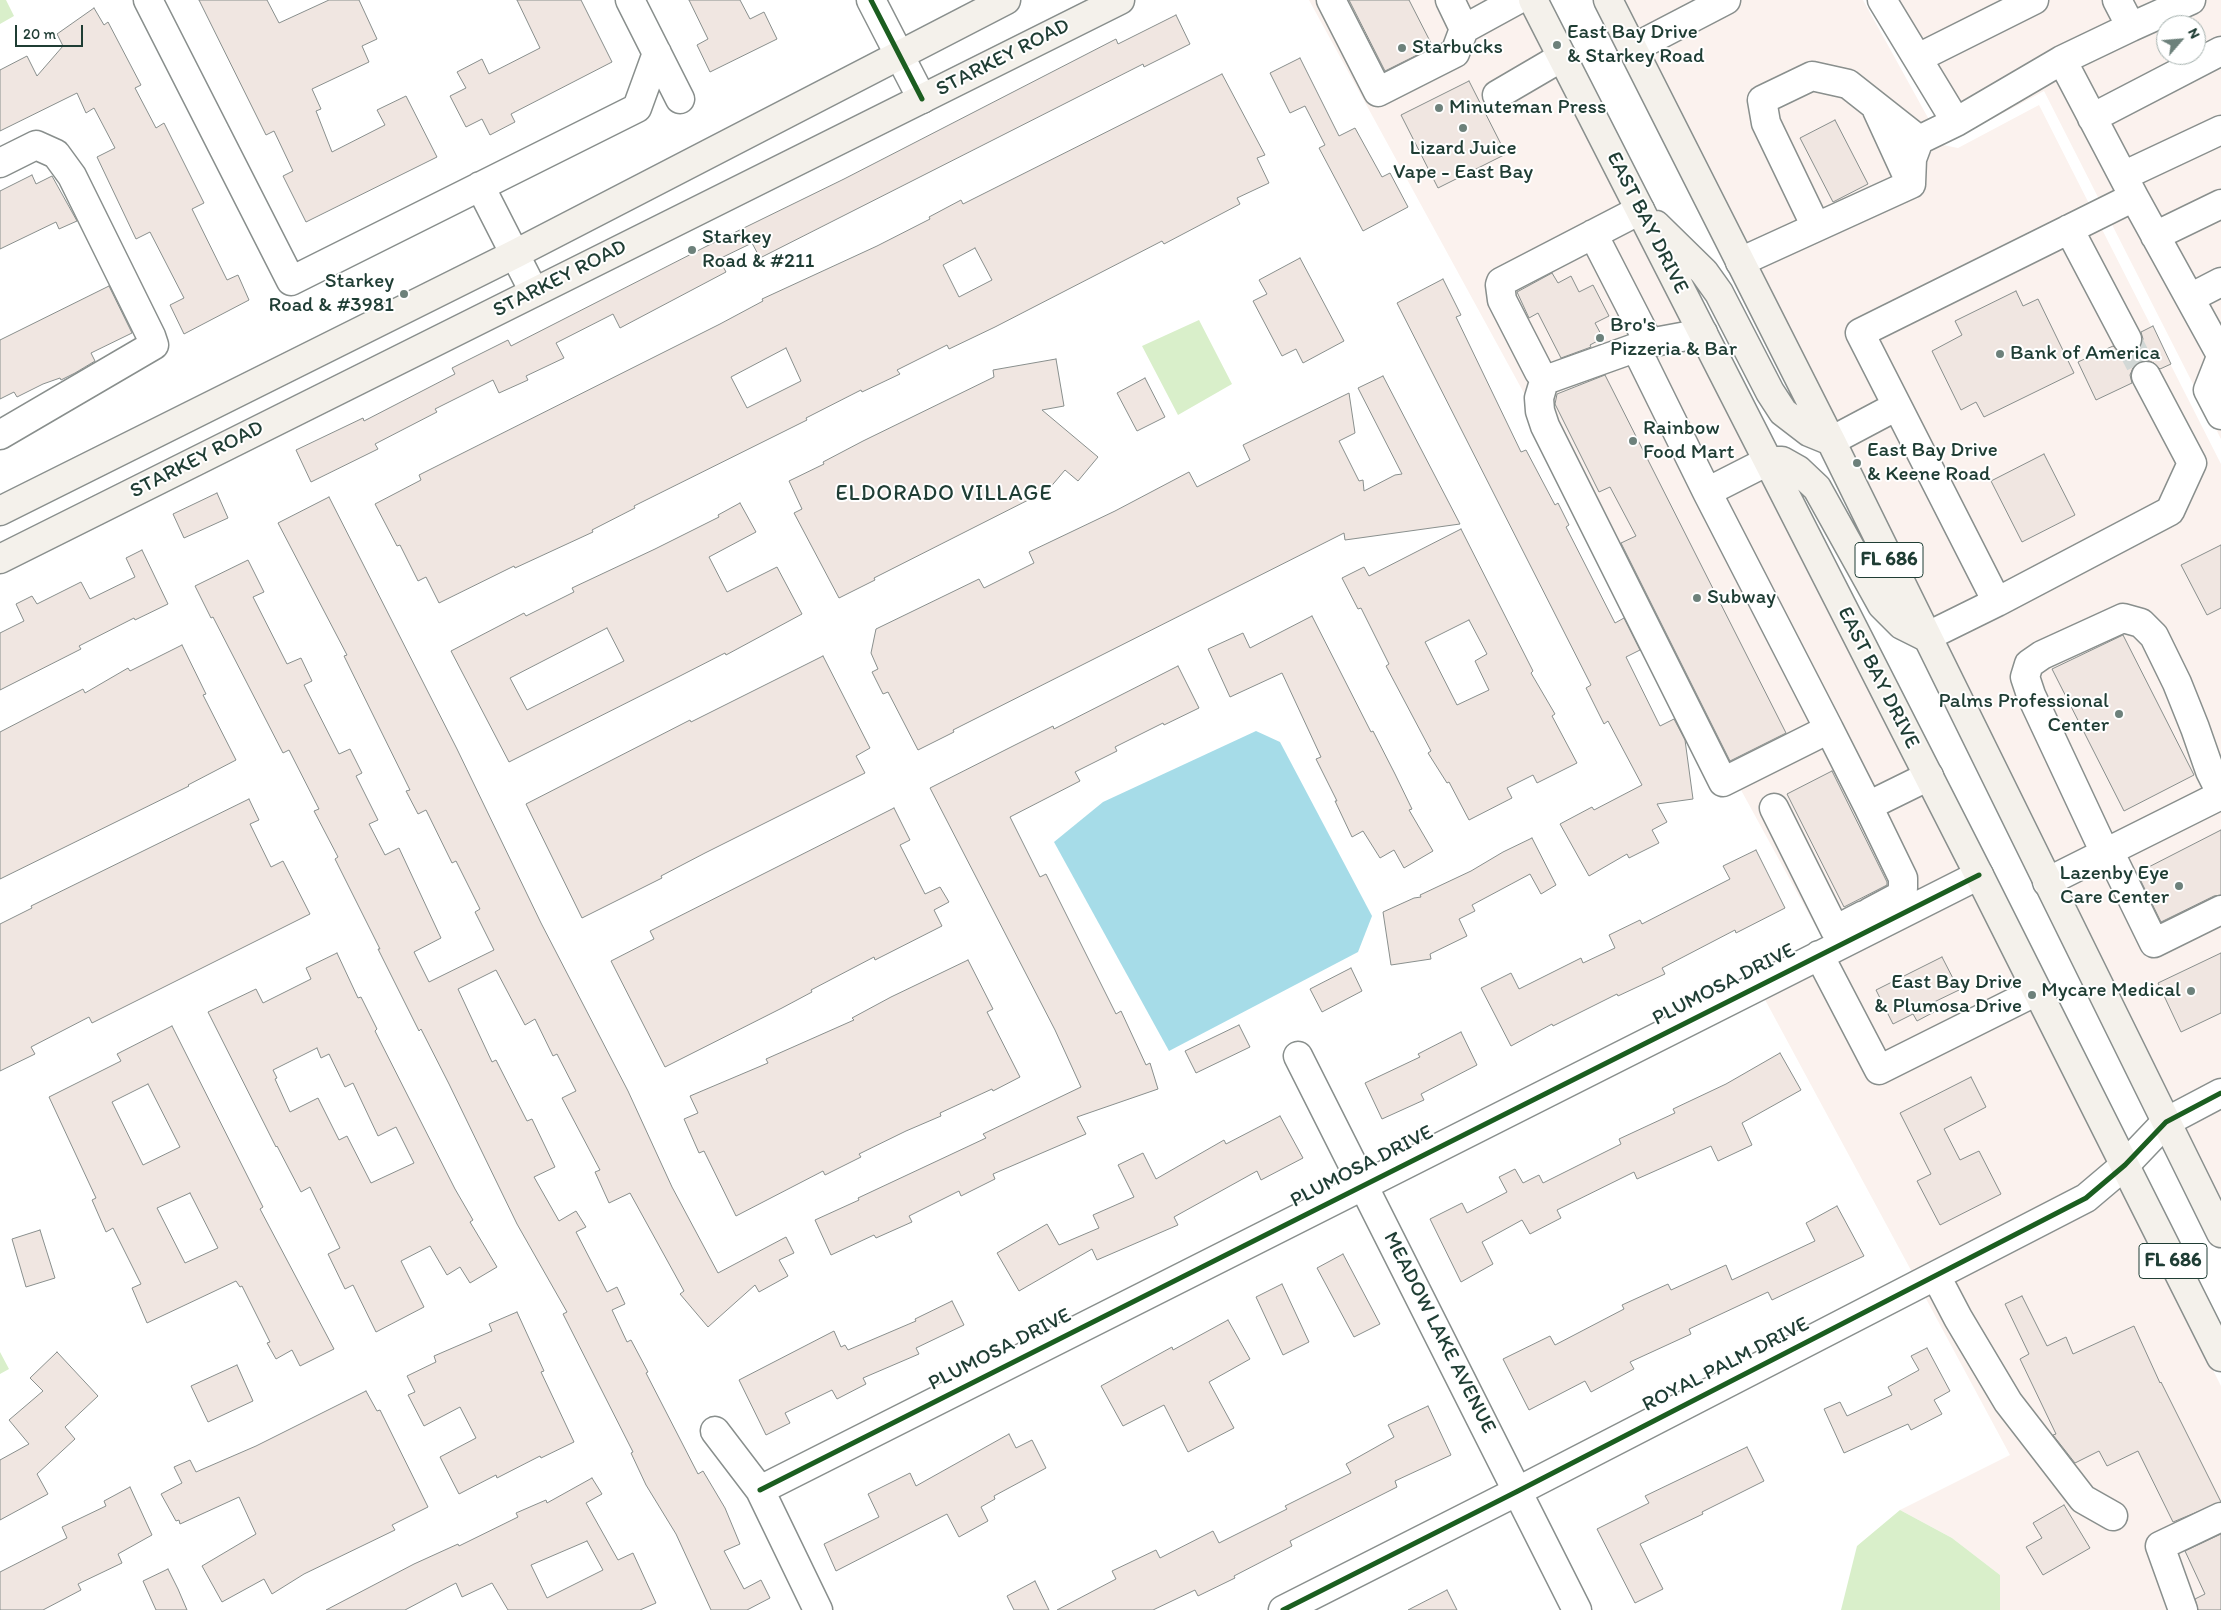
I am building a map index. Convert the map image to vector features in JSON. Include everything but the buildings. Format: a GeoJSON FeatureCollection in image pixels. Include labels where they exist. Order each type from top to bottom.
{"type":"FeatureCollection","features":[{"type":"Feature","properties":{"kind":"main road","name":"STARKEY ROAD"},"geometry":{"type":"LineString","coordinates":[[0,511],[514,254],[1006,0]]}},
{"type":"Feature","properties":{"kind":"main road","name":"STARKEY ROAD"},"geometry":{"type":"LineString","coordinates":[[0,559],[1120,0]]}},
{"type":"Feature","properties":{"kind":"main road","name":"EAST BAY DRIVE"},"geometry":{"type":"LineString","coordinates":[[1533,0],[1979,875],[2221,1357]]}},
{"type":"Feature","properties":{"kind":"main road","name":"FL 686"},"geometry":{"type":"LineString","coordinates":[[1608,0],[1831,441],[2221,1233]]}},
{"type":"Feature","properties":{"kind":"main road"},"geometry":{"type":"LineString","coordinates":[[1640,210],[1704,272],[1719,292],[1770,392],[1783,412],[1809,432],[1831,441]]}},
{"type":"Feature","properties":{"kind":"main road"},"geometry":{"type":"LineString","coordinates":[[1768,461],[1782,461],[1798,470],[1817,488],[1882,604],[1902,625],[1926,637]]}},
{"type":"Feature","properties":{"kind":"street"},"geometry":{"type":"LineString","coordinates":[[148,0],[291,281],[637,108],[658,53]]}},
{"type":"Feature","properties":{"kind":"street"},"geometry":{"type":"LineString","coordinates":[[630,0],[680,99]]}},
{"type":"Feature","properties":{"kind":"street"},"geometry":{"type":"LineString","coordinates":[[871,0],[922,99]]}},
{"type":"Feature","properties":{"kind":"street"},"geometry":{"type":"LineString","coordinates":[[1332,0],[1378,92],[1455,53],[1464,29],[1517,0]]}},
{"type":"Feature","properties":{"kind":"street"},"geometry":{"type":"LineString","coordinates":[[1450,0],[1464,29]]}},
{"type":"Feature","properties":{"kind":"street"},"geometry":{"type":"LineString","coordinates":[[1632,48],[1726,0]]}},
{"type":"Feature","properties":{"kind":"street"},"geometry":{"type":"LineString","coordinates":[[1882,0],[1956,122]]}},
{"type":"Feature","properties":{"kind":"street"},"geometry":{"type":"LineString","coordinates":[[1918,58],[2034,0]]}},
{"type":"Feature","properties":{"kind":"street"},"geometry":{"type":"LineString","coordinates":[[2117,0],[2131,27]]}},
{"type":"Feature","properties":{"kind":"street"},"geometry":{"type":"LineString","coordinates":[[1911,184],[1912,159],[1919,140],[1956,122],[2062,60],[2190,0]]}},
{"type":"Feature","properties":{"kind":"street"},"geometry":{"type":"LineString","coordinates":[[2092,118],[2221,51]]}},
{"type":"Feature","properties":{"kind":"street"},"geometry":{"type":"LineString","coordinates":[[1496,95],[1562,57]]}},
{"type":"Feature","properties":{"kind":"street"},"geometry":{"type":"LineString","coordinates":[[2062,60],[2221,356],[2208,390],[2221,415]]}},
{"type":"Feature","properties":{"kind":"street"},"geometry":{"type":"LineString","coordinates":[[1816,227],[1766,123],[1762,100],[1812,76],[1848,84],[1919,140]]}},
{"type":"Feature","properties":{"kind":"street"},"geometry":{"type":"LineString","coordinates":[[1873,103],[1911,184]]}},
{"type":"Feature","properties":{"kind":"street"},"geometry":{"type":"LineString","coordinates":[[1997,602],[1860,333],[2069,229],[2128,186],[2221,130]]}},
{"type":"Feature","properties":{"kind":"street"},"geometry":{"type":"LineString","coordinates":[[0,163],[36,145],[56,154],[72,176],[151,336],[154,346],[0,435]]}},
{"type":"Feature","properties":{"kind":"street"},"geometry":{"type":"LineString","coordinates":[[1740,262],[1911,184]]}},
{"type":"Feature","properties":{"kind":"street"},"geometry":{"type":"LineString","coordinates":[[480,186],[534,292]]}},
{"type":"Feature","properties":{"kind":"street"},"geometry":{"type":"LineString","coordinates":[[2156,236],[2221,204]]}},
{"type":"Feature","properties":{"kind":"street"},"geometry":{"type":"LineString","coordinates":[[1640,210],[1501,282],[1502,300],[1539,372],[1545,378],[1551,378],[1642,345],[1703,333]]}},
{"type":"Feature","properties":{"kind":"street"},"geometry":{"type":"LineString","coordinates":[[2069,229],[2127,339]]}},
{"type":"Feature","properties":{"kind":"street"},"geometry":{"type":"LineString","coordinates":[[1593,234],[1707,492],[1903,878],[1903,888],[1900,896],[1867,922],[1835,930],[1774,808]]}},
{"type":"Feature","properties":{"kind":"street"},"geometry":{"type":"LineString","coordinates":[[2190,298],[2221,282]]}},
{"type":"Feature","properties":{"kind":"street"},"geometry":{"type":"LineString","coordinates":[[1926,637],[2170,511],[2192,463],[2146,376]]}},
{"type":"Feature","properties":{"kind":"street"},"geometry":{"type":"LineString","coordinates":[[1545,378],[1539,398],[1540,411],[1545,426],[1723,782],[1829,729]]}},
{"type":"Feature","properties":{"kind":"street"},"geometry":{"type":"LineString","coordinates":[[1831,441],[1897,406]]}},
{"type":"Feature","properties":{"kind":"street"},"geometry":{"type":"LineString","coordinates":[[1707,492],[1768,461]]}},
{"type":"Feature","properties":{"kind":"street"},"geometry":{"type":"LineString","coordinates":[[2047,882],[2107,852],[2221,794],[2210,771],[2177,683],[2154,636],[2141,623],[2123,618],[2042,655],[2029,664],[2025,678],[2031,695],[2107,852],[2154,943],[2221,910]]}},
{"type":"Feature","properties":{"kind":"street"},"geometry":{"type":"LineString","coordinates":[[1868,806],[1928,776]]}},
{"type":"Feature","properties":{"kind":"street","name":"PLUMOSA DRIVE"},"geometry":{"type":"LineString","coordinates":[[760,1490],[1819,956],[1867,922],[1979,875]]}},
{"type":"Feature","properties":{"kind":"street"},"geometry":{"type":"LineString","coordinates":[[1819,956],[1879,1070],[2037,991]]}},
{"type":"Feature","properties":{"kind":"street","name":"MEADOW LAKE AVENUE"},"geometry":{"type":"LineString","coordinates":[[1298,1056],[1577,1610]]}},
{"type":"Feature","properties":{"kind":"street","name":"ROYAL PALM DRIVE"},"geometry":{"type":"LineString","coordinates":[[1282,1610],[1518,1491],[2086,1198],[2125,1165],[2166,1122],[2221,1093]]}},
{"type":"Feature","properties":{"kind":"street"},"geometry":{"type":"LineString","coordinates":[[1936,1276],[1958,1318],[2008,1402],[2083,1500],[2113,1516]]}},
{"type":"Feature","properties":{"kind":"street"},"geometry":{"type":"LineString","coordinates":[[715,1432],[760,1490],[818,1610]]}},
{"type":"Feature","properties":{"kind":"street"},"geometry":{"type":"LineString","coordinates":[[2183,1610],[2160,1546],[2221,1517]]}},
{"type":"Feature","properties":{"kind":"shaded area"},"geometry":{"type":"Polygon","coordinates":[[[1309,0],[1519,0],[1962,871],[1823,940],[1309,0]]]}},
{"type":"Feature","properties":{"kind":"shaded area"},"geometry":{"type":"Polygon","coordinates":[[[1623,0],[1863,0],[1943,145],[1958,148],[2039,105],[2221,464],[2221,783],[2054,866],[1840,432],[1623,0]]]}},
{"type":"Feature","properties":{"kind":"shaded area"},"geometry":{"type":"Polygon","coordinates":[[[1876,0],[2221,0],[2221,439],[2044,91],[1953,140],[1876,0]]]}},
{"type":"Feature","properties":{"kind":"shaded area"},"geometry":{"type":"Polygon","coordinates":[[[2221,809],[2221,1080],[2172,1106],[2064,886],[2221,809]]]}},
{"type":"Feature","properties":{"kind":"shaded area"},"geometry":{"type":"Polygon","coordinates":[[[1972,891],[2109,1163],[2080,1188],[1913,1274],[1763,996],[1972,891]]]}},
{"type":"Feature","properties":{"kind":"shaded area"},"geometry":{"type":"Polygon","coordinates":[[[2221,1106],[2221,1204],[2183,1126],[2221,1106]]]}},
{"type":"Feature","properties":{"kind":"shaded area"},"geometry":{"type":"Polygon","coordinates":[[[2120,1184],[2221,1386],[2221,1610],[2000,1610],[2000,1575],[1952,1538],[1900,1510],[2010,1455],[1924,1295],[2120,1184]]]}},
{"type":"Feature","properties":{"kind":"green space"},"geometry":{"type":"Polygon","coordinates":[[[0,0],[6,0],[14,16],[0,24],[0,0]]]}},
{"type":"Feature","properties":{"kind":"green space"},"geometry":{"type":"Polygon","coordinates":[[[1199,320],[1232,384],[1178,415],[1142,346],[1199,320]]]}},
{"type":"Feature","properties":{"kind":"green space"},"geometry":{"type":"Polygon","coordinates":[[[0,1352],[9,1369],[0,1374],[0,1352]]]}},
{"type":"Feature","properties":{"kind":"green space"},"geometry":{"type":"Polygon","coordinates":[[[1900,1510],[1952,1538],[2000,1575],[2000,1610],[1841,1610],[1857,1546],[1900,1510]]]}},
{"type":"Feature","properties":{"kind":"water"},"geometry":{"type":"Polygon","coordinates":[[[1256,731],[1280,742],[1372,916],[1358,952],[1169,1051],[1054,842],[1103,802],[1256,731]]]}},
{"type":"Feature","properties":{"kind":"tunnel"},"geometry":{"type":"LineString","coordinates":[[2127,339],[2146,376]]}},
{"type":"Feature","properties":{"kind":"cycle path"},"geometry":{"type":"LineString","coordinates":[[871,0],[922,99]]}},
{"type":"Feature","properties":{"kind":"cycle path"},"geometry":{"type":"LineString","coordinates":[[760,1490],[1979,875]]}},
{"type":"Feature","properties":{"kind":"cycle path"},"geometry":{"type":"LineString","coordinates":[[1283,1610],[2086,1198],[2125,1165],[2166,1122],[2221,1093]]}},
{"type":"Feature","properties":{"kind":"place","name":"East Bay Drive & Starkey Road"},"geometry":{"type":"Point","coordinates":[1557,45]}},
{"type":"Feature","properties":{"kind":"place","name":"Starbucks"},"geometry":{"type":"Point","coordinates":[1402,48]}},
{"type":"Feature","properties":{"kind":"place","name":"Minuteman Press"},"geometry":{"type":"Point","coordinates":[1439,108]}},
{"type":"Feature","properties":{"kind":"place","name":"Lizard Juice Vape - East Bay"},"geometry":{"type":"Point","coordinates":[1463,128]}},
{"type":"Feature","properties":{"kind":"place","name":"Starkey Road & #211"},"geometry":{"type":"Point","coordinates":[692,250]}},
{"type":"Feature","properties":{"kind":"place","name":"Starkey Road & #3981"},"geometry":{"type":"Point","coordinates":[404,294]}},
{"type":"Feature","properties":{"kind":"place","name":"Bro's Pizzeria & Bar"},"geometry":{"type":"Point","coordinates":[1600,338]}},
{"type":"Feature","properties":{"kind":"place","name":"Bank of America"},"geometry":{"type":"Point","coordinates":[2000,354]}},
{"type":"Feature","properties":{"kind":"place","name":"Rainbow Food Mart"},"geometry":{"type":"Point","coordinates":[1633,441]}},
{"type":"Feature","properties":{"kind":"place","name":"East Bay Drive & Keene Road"},"geometry":{"type":"Point","coordinates":[1857,463]}},
{"type":"Feature","properties":{"kind":"place","name":"Subway"},"geometry":{"type":"Point","coordinates":[1697,598]}},
{"type":"Feature","properties":{"kind":"place","name":"Palms Professional Center"},"geometry":{"type":"Point","coordinates":[2119,714]}},
{"type":"Feature","properties":{"kind":"place","name":"Lazenby Eye Care Center"},"geometry":{"type":"Point","coordinates":[2179,886]}},
{"type":"Feature","properties":{"kind":"place","name":"Mycare Medical"},"geometry":{"type":"Point","coordinates":[2191,991]}},
{"type":"Feature","properties":{"kind":"place","name":"East Bay Drive & Plumosa Drive"},"geometry":{"type":"Point","coordinates":[2032,995]}},
{"type":"Feature","properties":{"kind":"district","name":"ELDORADO VILLAGE"},"geometry":{"type":"Point","coordinates":[944,494]}}]}
